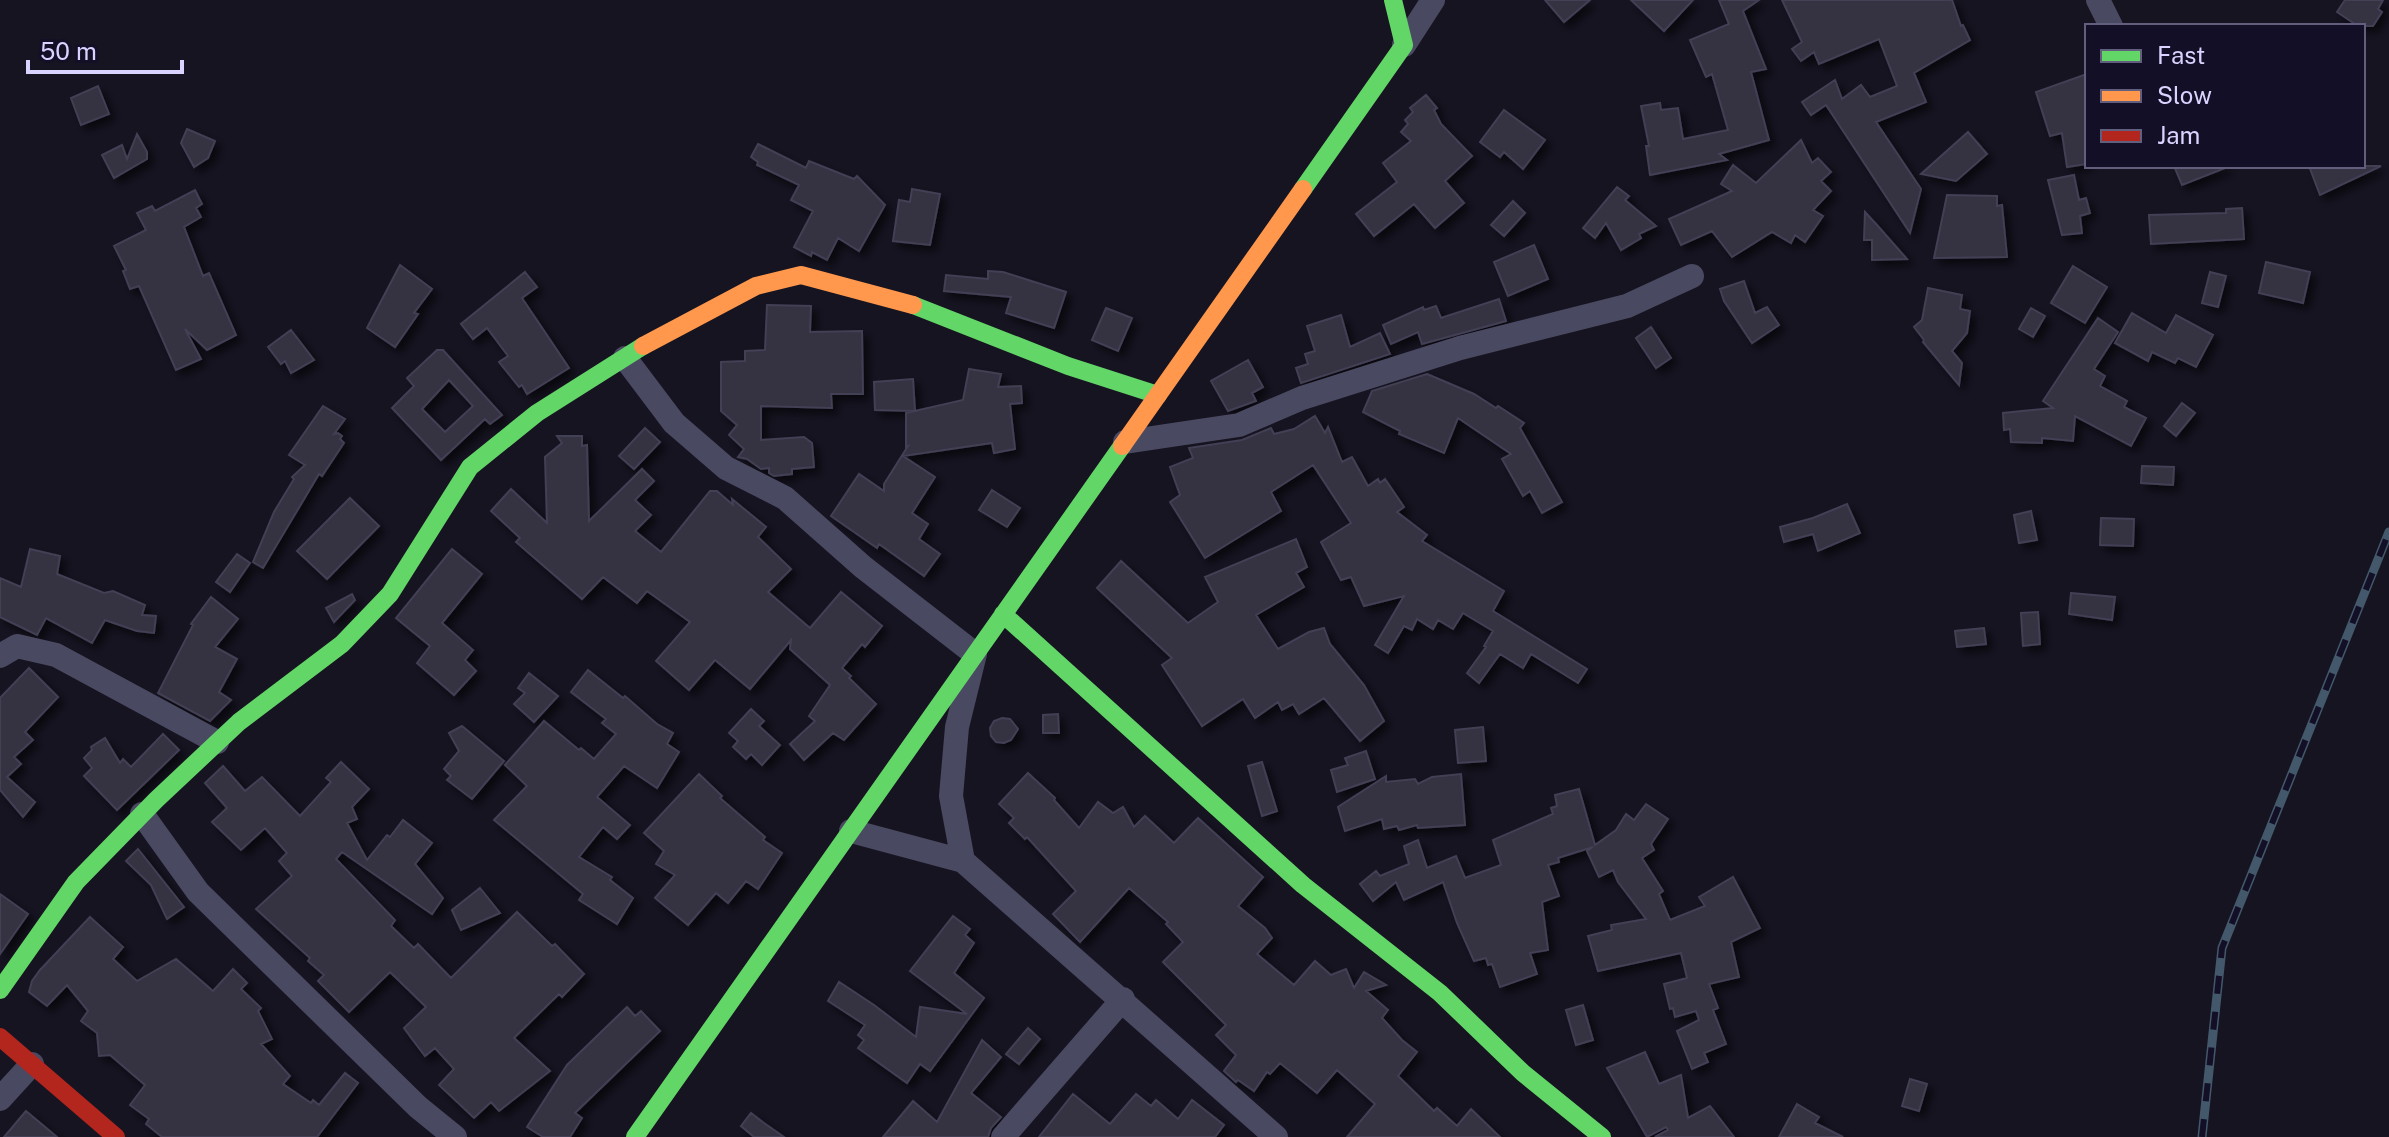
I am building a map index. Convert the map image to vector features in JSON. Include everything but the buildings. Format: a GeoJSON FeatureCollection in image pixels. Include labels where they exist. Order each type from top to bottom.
{"type":"FeatureCollection","features":[{"type":"Feature","properties":{"kind":"street"},"geometry":{"type":"LineString","coordinates":[[1393,0],[1404,45]]}},
{"type":"Feature","properties":{"kind":"street"},"geometry":{"type":"LineString","coordinates":[[635,1137],[1433,0]]}},
{"type":"Feature","properties":{"kind":"street"},"geometry":{"type":"LineString","coordinates":[[2098,0],[2110,24]]}},
{"type":"Feature","properties":{"kind":"street"},"geometry":{"type":"LineString","coordinates":[[0,990],[76,882],[142,814],[239,722],[342,644],[390,594],[470,467],[537,413],[654,339],[756,286],[801,275],[916,306],[1068,366],[1158,395]]}},
{"type":"Feature","properties":{"kind":"street"},"geometry":{"type":"LineString","coordinates":[[1125,442],[1239,425],[1302,398],[1460,348],[1627,306],[1692,276]]}},
{"type":"Feature","properties":{"kind":"street"},"geometry":{"type":"LineString","coordinates":[[625,358],[674,423],[726,468],[785,498],[863,567],[975,654]]}},
{"type":"Feature","properties":{"kind":"street"},"geometry":{"type":"LineString","coordinates":[[1003,614],[1303,885],[1440,993],[1523,1073],[1602,1137]]}},
{"type":"Feature","properties":{"kind":"street"},"geometry":{"type":"LineString","coordinates":[[0,656],[17,646],[56,655],[217,742]]}},
{"type":"Feature","properties":{"kind":"street"},"geometry":{"type":"LineString","coordinates":[[963,861],[951,796],[957,727],[975,654]]}},
{"type":"Feature","properties":{"kind":"street"},"geometry":{"type":"LineString","coordinates":[[142,814],[198,892],[418,1107],[455,1137]]}},
{"type":"Feature","properties":{"kind":"street"},"geometry":{"type":"LineString","coordinates":[[851,831],[963,861],[1276,1137]]}},
{"type":"Feature","properties":{"kind":"street"},"geometry":{"type":"LineString","coordinates":[[1003,1137],[1123,999]]}},
{"type":"Feature","properties":{"kind":"street"},"geometry":{"type":"LineString","coordinates":[[0,1037],[116,1137]]}},
{"type":"Feature","properties":{"kind":"street"},"geometry":{"type":"LineString","coordinates":[[0,1099],[32,1064]]}},
{"type":"Feature","properties":{"kind":"railway"},"geometry":{"type":"LineString","coordinates":[[2202,1137],[2222,948],[2389,532]]}},
{"type":"Feature","properties":{"kind":"traffic: fast"},"geometry":{"type":"LineString","coordinates":[[1303,189],[1404,45],[1393,0]]}},
{"type":"Feature","properties":{"kind":"traffic: fast"},"geometry":{"type":"LineString","coordinates":[[913,305],[1068,366],[1158,395]]}},
{"type":"Feature","properties":{"kind":"traffic: fast"},"geometry":{"type":"LineString","coordinates":[[0,990],[76,882],[156,800],[239,722],[342,644],[390,594],[470,467],[537,413],[643,346]]}},
{"type":"Feature","properties":{"kind":"traffic: fast"},"geometry":{"type":"LineString","coordinates":[[635,1137],[1122,446]]}},
{"type":"Feature","properties":{"kind":"traffic: fast"},"geometry":{"type":"LineString","coordinates":[[1003,614],[1303,885],[1440,993],[1523,1073],[1602,1137]]}},
{"type":"Feature","properties":{"kind":"traffic: slow"},"geometry":{"type":"LineString","coordinates":[[1122,446],[1303,189]]}},
{"type":"Feature","properties":{"kind":"traffic: slow"},"geometry":{"type":"LineString","coordinates":[[643,346],[756,286],[801,275],[913,305]]}},
{"type":"Feature","properties":{"kind":"traffic: jam"},"geometry":{"type":"LineString","coordinates":[[0,1037],[116,1137]]}}]}
